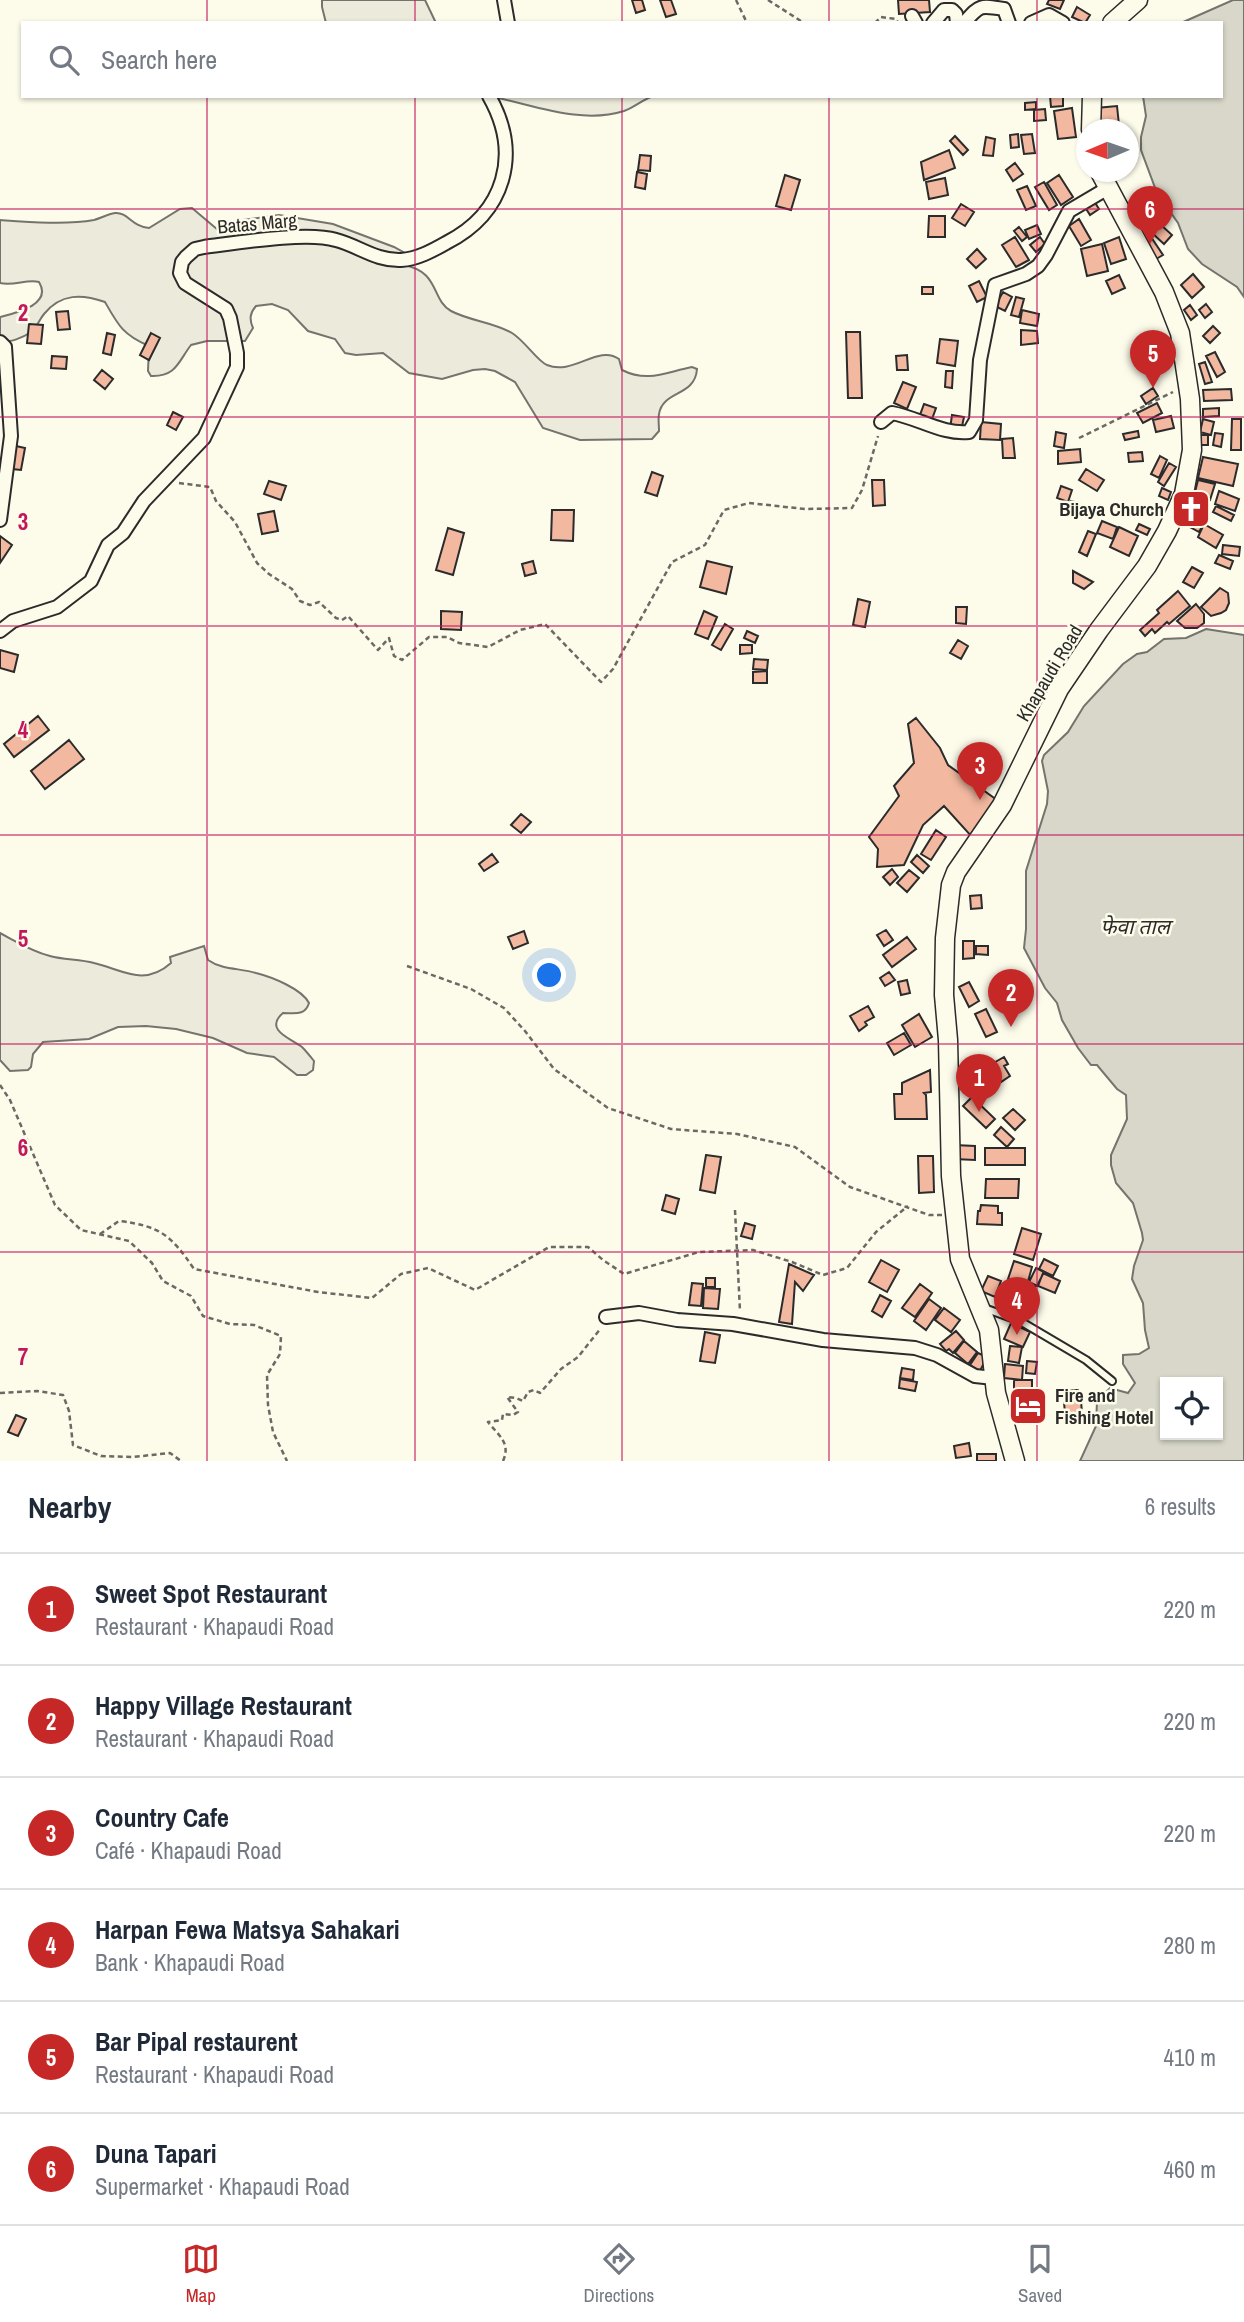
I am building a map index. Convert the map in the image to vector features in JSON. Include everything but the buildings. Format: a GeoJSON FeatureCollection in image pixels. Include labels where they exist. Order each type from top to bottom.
{"type":"FeatureCollection","features":[{"type":"Feature","properties":{"kind":"main road"},"geometry":{"type":"LineString","coordinates":[[1114,21],[1138,0]]}},
{"type":"Feature","properties":{"kind":"main road"},"geometry":{"type":"LineString","coordinates":[[1091,119],[1092,98]]}},
{"type":"Feature","properties":{"kind":"main road","name":"Khapaudi Road"},"geometry":{"type":"LineString","coordinates":[[1015,1461],[1001,1415],[989,1330],[960,1259],[951,1175],[948,1040],[944,995],[945,938],[951,886],[956,872],[1002,805],[1059,689],[1147,566],[1184,494],[1189,473],[1192,450],[1189,385],[1180,333],[1164,292],[1105,182]]}},
{"type":"Feature","properties":{"kind":"street"},"geometry":{"type":"LineString","coordinates":[[504,0],[509,21]]}},
{"type":"Feature","properties":{"kind":"street"},"geometry":{"type":"LineString","coordinates":[[966,21],[980,7],[1004,9],[1008,21]]}},
{"type":"Feature","properties":{"kind":"street"},"geometry":{"type":"LineString","coordinates":[[935,21],[944,10],[952,10],[957,21]]}},
{"type":"Feature","properties":{"kind":"street"},"geometry":{"type":"LineString","coordinates":[[1035,21],[1048,15],[1059,21]]}},
{"type":"Feature","properties":{"kind":"street","name":"Batas Marg"},"geometry":{"type":"LineString","coordinates":[[0,631],[13,621],[58,607],[80,592],[91,581],[108,545],[123,533],[144,501],[204,438],[237,367],[235,343],[226,309],[185,283],[180,273],[182,261],[195,249],[204,247],[309,237],[335,239],[383,259],[399,260],[427,253],[452,240],[470,229],[484,215],[496,197],[503,176],[507,154],[506,136],[490,98]]}},
{"type":"Feature","properties":{"kind":"street"},"geometry":{"type":"LineString","coordinates":[[881,422],[892,413],[912,416],[954,434],[969,432],[976,419],[982,352],[995,285],[1038,267],[1069,211],[1102,182]]}},
{"type":"Feature","properties":{"kind":"street"},"geometry":{"type":"LineString","coordinates":[[0,342],[5,346],[11,436],[0,520]]}},
{"type":"Feature","properties":{"kind":"street"},"geometry":{"type":"LineString","coordinates":[[606,1317],[639,1313],[677,1320],[741,1325],[823,1340],[915,1348],[937,1355],[975,1376],[994,1378]]}},
{"type":"Feature","properties":{"kind":"lane"},"geometry":{"type":"LineString","coordinates":[[1004,1315],[1014,1293]]}},
{"type":"Feature","properties":{"kind":"lane"},"geometry":{"type":"LineString","coordinates":[[979,1307],[1020,1321],[1086,1360],[1112,1381]]}},
{"type":"Feature","properties":{"kind":"path"},"geometry":{"type":"LineString","coordinates":[[736,0],[746,21]]}},
{"type":"Feature","properties":{"kind":"path"},"geometry":{"type":"LineString","coordinates":[[768,0],[801,21]]}},
{"type":"Feature","properties":{"kind":"path"},"geometry":{"type":"LineString","coordinates":[[877,21],[888,16],[897,21]]}},
{"type":"Feature","properties":{"kind":"path"},"geometry":{"type":"LineString","coordinates":[[1079,438],[1189,385]]}},
{"type":"Feature","properties":{"kind":"path"},"geometry":{"type":"LineString","coordinates":[[168,477],[178,484],[210,487],[223,512],[234,522],[250,552],[263,568],[292,589],[300,601],[310,605],[319,602],[335,618],[342,620],[348,616],[378,650],[389,638],[394,656],[402,660],[429,637],[447,637],[459,643],[488,647],[520,630],[545,624],[601,682],[613,669],[672,562],[705,545],[724,510],[749,503],[805,509],[852,508],[862,489],[881,422]]}},
{"type":"Feature","properties":{"kind":"path"},"geometry":{"type":"LineString","coordinates":[[407,966],[471,989],[504,1008],[555,1069],[608,1108],[671,1129],[737,1134],[794,1147],[850,1187],[929,1215],[956,1216]]}},
{"type":"Feature","properties":{"kind":"path"},"geometry":{"type":"LineString","coordinates":[[0,1085],[10,1100],[55,1205],[81,1230],[129,1241],[152,1263],[163,1281],[191,1296],[203,1316],[230,1324],[254,1325],[281,1336],[280,1354],[267,1375],[268,1405],[273,1432],[287,1461]]}},
{"type":"Feature","properties":{"kind":"path"},"geometry":{"type":"LineString","coordinates":[[100,1234],[119,1221],[146,1224],[175,1241],[194,1269],[318,1292],[372,1298],[401,1274],[428,1268],[475,1290],[549,1247],[588,1247],[603,1261],[624,1274],[699,1252],[753,1250],[823,1275],[847,1268],[876,1232],[908,1206]]}},
{"type":"Feature","properties":{"kind":"path"},"geometry":{"type":"LineString","coordinates":[[735,1210],[741,1325]]}},
{"type":"Feature","properties":{"kind":"path"},"geometry":{"type":"LineString","coordinates":[[503,1461],[506,1445],[488,1422],[502,1420],[503,1414],[513,1416],[518,1412],[507,1397],[523,1401],[528,1392],[540,1392],[590,1344],[606,1317]]}},
{"type":"Feature","properties":{"kind":"path"},"geometry":{"type":"LineString","coordinates":[[0,1393],[37,1391],[63,1395],[69,1411],[72,1445],[101,1456],[133,1457],[170,1453],[181,1461]]}},
{"type":"Feature","properties":{"kind":"shaded area"},"geometry":{"type":"Polygon","coordinates":[[[322,0],[425,0],[435,21],[326,21],[322,0]]]}},
{"type":"Feature","properties":{"kind":"shaded area"},"geometry":{"type":"Polygon","coordinates":[[[497,98],[649,98],[624,111],[607,115],[556,112],[497,98]]]}},
{"type":"Feature","properties":{"kind":"shaded area"},"geometry":{"type":"Polygon","coordinates":[[[192,208],[218,230],[228,230],[243,220],[279,215],[333,224],[394,247],[421,262],[403,265],[423,273],[440,300],[451,311],[512,333],[547,365],[566,367],[594,357],[611,355],[619,359],[622,370],[631,374],[649,376],[692,367],[697,369],[695,378],[662,406],[659,431],[652,439],[580,440],[543,428],[515,382],[495,371],[473,370],[442,379],[409,373],[383,353],[345,353],[335,339],[308,331],[288,310],[272,304],[256,306],[251,314],[253,328],[245,341],[207,341],[191,345],[176,367],[159,376],[151,376],[148,371],[149,346],[133,338],[122,328],[105,302],[88,298],[72,297],[57,302],[31,332],[0,343],[0,317],[30,307],[41,297],[42,290],[39,282],[0,283],[0,220],[72,222],[94,220],[119,213],[138,225],[149,228],[180,209],[192,208]]]}},
{"type":"Feature","properties":{"kind":"shaded area"},"geometry":{"type":"Polygon","coordinates":[[[0,933],[43,954],[88,962],[133,975],[152,974],[171,963],[170,957],[204,946],[208,960],[213,963],[270,977],[293,988],[305,998],[309,1003],[305,1010],[299,1013],[283,1013],[276,1024],[281,1033],[302,1047],[311,1057],[314,1061],[313,1070],[306,1075],[297,1075],[274,1057],[247,1053],[213,1038],[176,1029],[146,1026],[118,1027],[89,1039],[43,1042],[33,1054],[28,1070],[10,1071],[0,1060],[0,933]]]}},
{"type":"Feature","properties":{"kind":"water"},"geometry":{"type":"Polygon","coordinates":[[[1233,0],[1244,0],[1244,297],[1237,287],[1202,264],[1188,249],[1178,223],[1157,193],[1141,150],[1146,116],[1143,98],[1223,98],[1223,21],[1186,21],[1233,0]]]}},
{"type":"Feature","properties":{"kind":"water","name":"फेवा ताल"},"geometry":{"type":"Polygon","coordinates":[[[1206,629],[1244,635],[1244,1461],[1080,1461],[1096,1426],[1097,1401],[1110,1388],[1128,1393],[1135,1383],[1123,1364],[1123,1355],[1139,1354],[1149,1348],[1143,1303],[1132,1279],[1143,1240],[1133,1203],[1116,1183],[1111,1165],[1111,1155],[1127,1119],[1126,1095],[1117,1089],[1097,1065],[1091,1065],[1078,1048],[1062,1020],[1057,1003],[1045,988],[1024,948],[1026,871],[1047,804],[1048,791],[1042,761],[1044,755],[1068,732],[1084,706],[1123,664],[1137,654],[1147,652],[1164,639],[1186,638],[1206,629]]]}},
{"type":"Feature","properties":{"kind":"place","name":"Duna Tapari"},"geometry":{"type":"Point","coordinates":[1150,244]}},
{"type":"Feature","properties":{"kind":"place","name":"Bar Pipal restaurent"},"geometry":{"type":"Point","coordinates":[1153,388]}},
{"type":"Feature","properties":{"kind":"place","name":"Bijaya Church"},"geometry":{"type":"Point","coordinates":[1191,509]}},
{"type":"Feature","properties":{"kind":"place","name":"Country Cafe"},"geometry":{"type":"Point","coordinates":[980,800]}},
{"type":"Feature","properties":{"kind":"place","name":"Happy Village Restaurant"},"geometry":{"type":"Point","coordinates":[1011,1027]}},
{"type":"Feature","properties":{"kind":"place","name":"Sweet Spot Restaurant"},"geometry":{"type":"Point","coordinates":[979,1112]}},
{"type":"Feature","properties":{"kind":"place","name":"Harpan Fewa Matsya Sahakari"},"geometry":{"type":"Point","coordinates":[1017,1335]}},
{"type":"Feature","properties":{"kind":"place","name":"Fire and Fishing Hotel"},"geometry":{"type":"Point","coordinates":[1028,1406]}}]}
